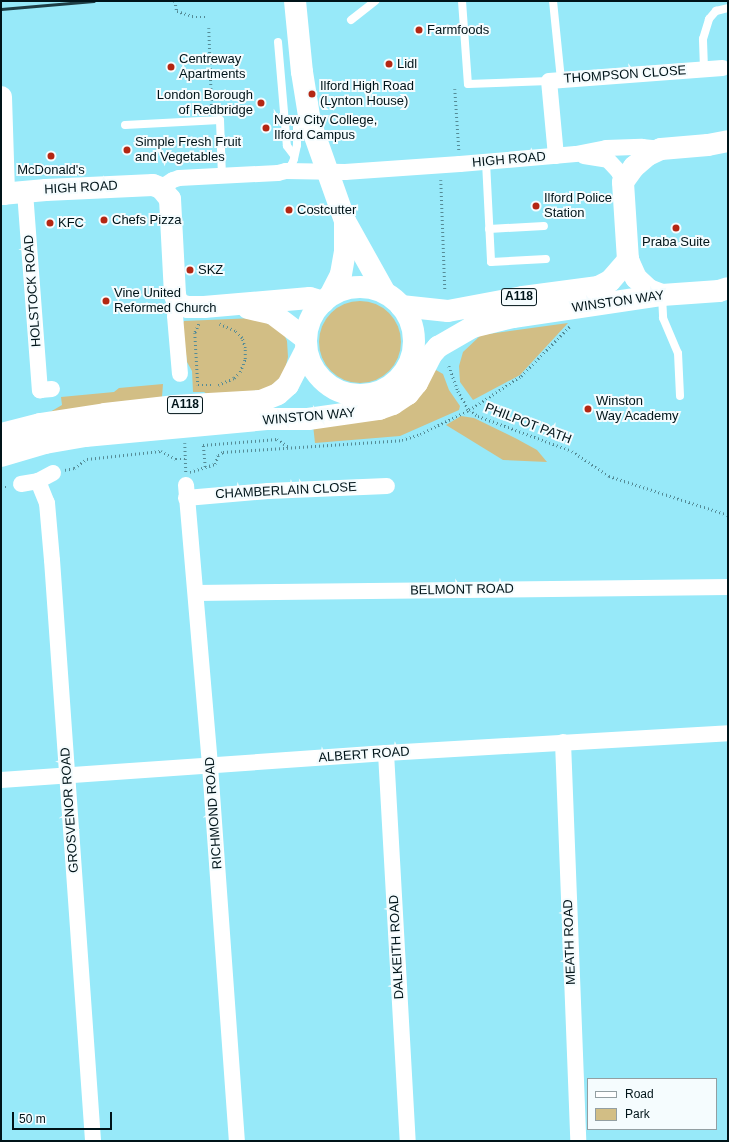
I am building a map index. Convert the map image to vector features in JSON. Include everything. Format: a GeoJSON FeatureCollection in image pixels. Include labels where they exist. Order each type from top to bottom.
{"type":"FeatureCollection","features":[{"type":"Feature","properties":{"kind":"main road"},"geometry":{"type":"LineString","coordinates":[[295,1],[302,72],[310,122],[345,222],[384,291]]}},
{"type":"Feature","properties":{"kind":"main road"},"geometry":{"type":"LineString","coordinates":[[1,98],[10,193]]}},
{"type":"Feature","properties":{"kind":"main road","name":"HIGH ROAD"},"geometry":{"type":"LineString","coordinates":[[661,149],[721,146]]}},
{"type":"Feature","properties":{"kind":"main road"},"geometry":{"type":"LineString","coordinates":[[661,149],[648,155],[634,166],[623,182],[628,260],[636,278],[649,290],[669,295]]}},
{"type":"Feature","properties":{"kind":"main road","name":"HIGH ROAD"},"geometry":{"type":"LineString","coordinates":[[10,193],[153,185],[166,198]]}},
{"type":"Feature","properties":{"kind":"main road"},"geometry":{"type":"LineString","coordinates":[[166,198],[174,295],[178,304],[188,307],[238,305],[310,298],[327,298],[341,289],[356,286],[384,291],[394,297],[409,319],[414,334],[414,349],[406,369],[391,386],[364,396],[350,395],[337,390],[321,379],[310,363],[306,345],[311,319],[327,298],[341,274],[346,252],[345,222]]}},
{"type":"Feature","properties":{"kind":"main road","name":"WINSTON WAY"},"geometry":{"type":"LineString","coordinates":[[401,306],[448,311],[523,297],[598,287],[610,281],[628,260]]}},
{"type":"Feature","properties":{"kind":"main road","name":"A118"},"geometry":{"type":"LineString","coordinates":[[669,295],[725,290]]}},
{"type":"Feature","properties":{"kind":"main road","name":"WINSTON WAY"},"geometry":{"type":"LineString","coordinates":[[1,456],[45,443],[85,436],[269,419],[308,419],[359,412],[393,404],[403,399],[417,383],[426,365],[438,347],[472,327],[513,317],[669,295]]}},
{"type":"Feature","properties":{"kind":"main road"},"geometry":{"type":"LineString","coordinates":[[238,305],[273,314],[306,345]]}},
{"type":"Feature","properties":{"kind":"main road","name":"A118"},"geometry":{"type":"LineString","coordinates":[[414,349],[422,341],[436,333],[472,327]]}},
{"type":"Feature","properties":{"kind":"main road","name":"WINSTON WAY"},"geometry":{"type":"LineString","coordinates":[[1,434],[40,424],[105,414],[174,406],[261,401],[278,394],[288,385],[306,345]]}},
{"type":"Feature","properties":{"kind":"main road","name":"A118"},"geometry":{"type":"LineString","coordinates":[[269,419],[328,404],[350,395]]}},
{"type":"Feature","properties":{"kind":"street","name":"THOMPSON CLOSE"},"geometry":{"type":"LineString","coordinates":[[556,156],[555,81],[725,67]]}},
{"type":"Feature","properties":{"kind":"street","name":"HIGH ROAD"},"geometry":{"type":"LineString","coordinates":[[286,171],[345,172],[440,165],[464,157],[486,162],[576,154],[606,148],[642,147],[661,149]]}},
{"type":"Feature","properties":{"kind":"street","name":"HIGH ROAD"},"geometry":{"type":"LineString","coordinates":[[576,154],[608,160],[619,172],[623,182]]}},
{"type":"Feature","properties":{"kind":"street"},"geometry":{"type":"LineString","coordinates":[[166,198],[173,180],[178,178],[278,173],[286,171]]}},
{"type":"Feature","properties":{"kind":"street","name":"HOLSTOCK ROAD"},"geometry":{"type":"LineString","coordinates":[[10,193],[44,392]]}},
{"type":"Feature","properties":{"kind":"street"},"geometry":{"type":"LineString","coordinates":[[178,304],[175,316],[180,374]]}},
{"type":"Feature","properties":{"kind":"street"},"geometry":{"type":"LineString","coordinates":[[15,486],[38,481],[53,473]]}},
{"type":"Feature","properties":{"kind":"street","name":"GROSVENOR ROAD"},"geometry":{"type":"LineString","coordinates":[[38,481],[47,503],[93,1141]]}},
{"type":"Feature","properties":{"kind":"street","name":"CHAMBERLAIN CLOSE"},"geometry":{"type":"LineString","coordinates":[[186,485],[268,491],[386,486]]}},
{"type":"Feature","properties":{"kind":"street","name":"RICHMOND ROAD"},"geometry":{"type":"LineString","coordinates":[[186,485],[210,766],[238,1141]]}},
{"type":"Feature","properties":{"kind":"street","name":"BELMONT ROAD"},"geometry":{"type":"LineString","coordinates":[[196,593],[728,586]]}},
{"type":"Feature","properties":{"kind":"street","name":"ALBERT ROAD"},"geometry":{"type":"LineString","coordinates":[[1,780],[386,753],[728,733]]}},
{"type":"Feature","properties":{"kind":"street","name":"MEATH ROAD"},"geometry":{"type":"LineString","coordinates":[[563,742],[578,1141]]}},
{"type":"Feature","properties":{"kind":"street","name":"DALKEITH ROAD"},"geometry":{"type":"LineString","coordinates":[[386,753],[408,1141]]}},
{"type":"Feature","properties":{"kind":"lane"},"geometry":{"type":"LineString","coordinates":[[351,20],[375,1]]}},
{"type":"Feature","properties":{"kind":"lane"},"geometry":{"type":"LineString","coordinates":[[462,1],[468,84],[555,81],[553,1]]}},
{"type":"Feature","properties":{"kind":"lane"},"geometry":{"type":"LineString","coordinates":[[704,69],[703,39],[709,19],[716,11],[728,8]]}},
{"type":"Feature","properties":{"kind":"lane"},"geometry":{"type":"LineString","coordinates":[[278,42],[287,146],[293,154]]}},
{"type":"Feature","properties":{"kind":"lane"},"geometry":{"type":"LineString","coordinates":[[125,125],[220,120],[222,176]]}},
{"type":"Feature","properties":{"kind":"lane"},"geometry":{"type":"LineString","coordinates":[[286,171],[292,164],[293,154],[297,145],[296,125]]}},
{"type":"Feature","properties":{"kind":"lane"},"geometry":{"type":"LineString","coordinates":[[486,162],[491,262],[546,259]]}},
{"type":"Feature","properties":{"kind":"lane"},"geometry":{"type":"LineString","coordinates":[[489,229],[544,226]]}},
{"type":"Feature","properties":{"kind":"lane"},"geometry":{"type":"LineString","coordinates":[[669,295],[663,318],[678,353],[680,396]]}},
{"type":"Feature","properties":{"kind":"path"},"geometry":{"type":"LineString","coordinates":[[175,1],[177,11],[196,17],[207,17]]}},
{"type":"Feature","properties":{"kind":"path"},"geometry":{"type":"LineString","coordinates":[[209,28],[212,120]]}},
{"type":"Feature","properties":{"kind":"path"},"geometry":{"type":"LineString","coordinates":[[455,89],[464,157]]}},
{"type":"Feature","properties":{"kind":"path"},"geometry":{"type":"LineString","coordinates":[[440,165],[445,289]]}},
{"type":"Feature","properties":{"kind":"path"},"geometry":{"type":"LineString","coordinates":[[198,318],[199,323],[195,333],[198,385],[220,384],[234,378],[240,372],[245,359],[245,348],[242,338],[235,331],[216,324]]}},
{"type":"Feature","properties":{"kind":"path"},"geometry":{"type":"LineString","coordinates":[[199,323],[207,324]]}},
{"type":"Feature","properties":{"kind":"path"},"geometry":{"type":"LineString","coordinates":[[449,366],[458,391],[469,410],[522,376],[570,326]]}},
{"type":"Feature","properties":{"kind":"path","name":"PHILPOT PATH"},"geometry":{"type":"LineString","coordinates":[[204,467],[215,464],[218,455],[223,452],[402,440],[420,434],[469,410],[494,423],[572,451],[609,476],[728,515]]}},
{"type":"Feature","properties":{"kind":"path"},"geometry":{"type":"LineString","coordinates":[[185,437],[186,485]]}},
{"type":"Feature","properties":{"kind":"path"},"geometry":{"type":"LineString","coordinates":[[194,470],[204,467],[203,445],[277,439],[289,448]]}},
{"type":"Feature","properties":{"kind":"path"},"geometry":{"type":"LineString","coordinates":[[53,473],[74,468],[87,459],[160,451],[176,459],[185,458]]}},
{"type":"Feature","properties":{"kind":"path"},"geometry":{"type":"LineString","coordinates":[[1,488],[15,486]]}},
{"type":"Feature","properties":{"kind":"green space"},"geometry":{"type":"Polygon","coordinates":[[[360,301],[376,304],[389,313],[398,326],[401,342],[398,358],[389,371],[376,380],[360,383],[344,380],[331,371],[322,358],[319,342],[322,326],[331,313],[344,304],[360,301]]]}},
{"type":"Feature","properties":{"kind":"green space"},"geometry":{"type":"Polygon","coordinates":[[[255,318],[282,330],[287,341],[288,357],[284,374],[267,390],[207,394],[204,392],[193,392],[192,371],[187,362],[182,325],[184,321],[255,318]]]}},
{"type":"Feature","properties":{"kind":"green space"},"geometry":{"type":"Polygon","coordinates":[[[568,323],[520,375],[473,400],[460,382],[459,366],[463,352],[481,335],[568,323]]]}},
{"type":"Feature","properties":{"kind":"green space"},"geometry":{"type":"Polygon","coordinates":[[[436,370],[443,374],[449,390],[460,406],[459,410],[400,436],[315,443],[313,425],[352,419],[436,370]]]}},
{"type":"Feature","properties":{"kind":"green space"},"geometry":{"type":"Polygon","coordinates":[[[163,384],[162,397],[50,412],[62,405],[61,397],[114,392],[119,388],[163,384]]]}},
{"type":"Feature","properties":{"kind":"green space"},"geometry":{"type":"Polygon","coordinates":[[[461,416],[474,418],[517,439],[537,450],[547,462],[503,460],[446,425],[461,416]]]}},
{"type":"Feature","properties":{"kind":"railway"},"geometry":{"type":"LineString","coordinates":[[1,9],[94,1]]}},
{"type":"Feature","properties":{"kind":"place","name":"Farmfoods"},"geometry":{"type":"Point","coordinates":[419,30]}},
{"type":"Feature","properties":{"kind":"place","name":"Lidl"},"geometry":{"type":"Point","coordinates":[389,64]}},
{"type":"Feature","properties":{"kind":"place","name":"Centreway Apartments"},"geometry":{"type":"Point","coordinates":[171,67]}},
{"type":"Feature","properties":{"kind":"place","name":"Ilford High Road (Lynton House)"},"geometry":{"type":"Point","coordinates":[312,94]}},
{"type":"Feature","properties":{"kind":"place","name":"London Borough of Redbridge"},"geometry":{"type":"Point","coordinates":[261,103]}},
{"type":"Feature","properties":{"kind":"place","name":"New City College, Ilford Campus"},"geometry":{"type":"Point","coordinates":[266,128]}},
{"type":"Feature","properties":{"kind":"place","name":"Simple Fresh Fruit and Vegetables"},"geometry":{"type":"Point","coordinates":[127,150]}},
{"type":"Feature","properties":{"kind":"place","name":"McDonald's"},"geometry":{"type":"Point","coordinates":[51,156]}},
{"type":"Feature","properties":{"kind":"place","name":"Ilford Police Station"},"geometry":{"type":"Point","coordinates":[536,206]}},
{"type":"Feature","properties":{"kind":"place","name":"Costcutter"},"geometry":{"type":"Point","coordinates":[289,210]}},
{"type":"Feature","properties":{"kind":"place","name":"Chefs Pizza"},"geometry":{"type":"Point","coordinates":[104,220]}},
{"type":"Feature","properties":{"kind":"place","name":"KFC"},"geometry":{"type":"Point","coordinates":[50,223]}},
{"type":"Feature","properties":{"kind":"place","name":"Praba Suite"},"geometry":{"type":"Point","coordinates":[676,228]}},
{"type":"Feature","properties":{"kind":"place","name":"SKZ"},"geometry":{"type":"Point","coordinates":[190,270]}},
{"type":"Feature","properties":{"kind":"place","name":"Vine United Reformed Church"},"geometry":{"type":"Point","coordinates":[106,301]}},
{"type":"Feature","properties":{"kind":"place","name":"Winston Way Academy"},"geometry":{"type":"Point","coordinates":[588,409]}}]}
